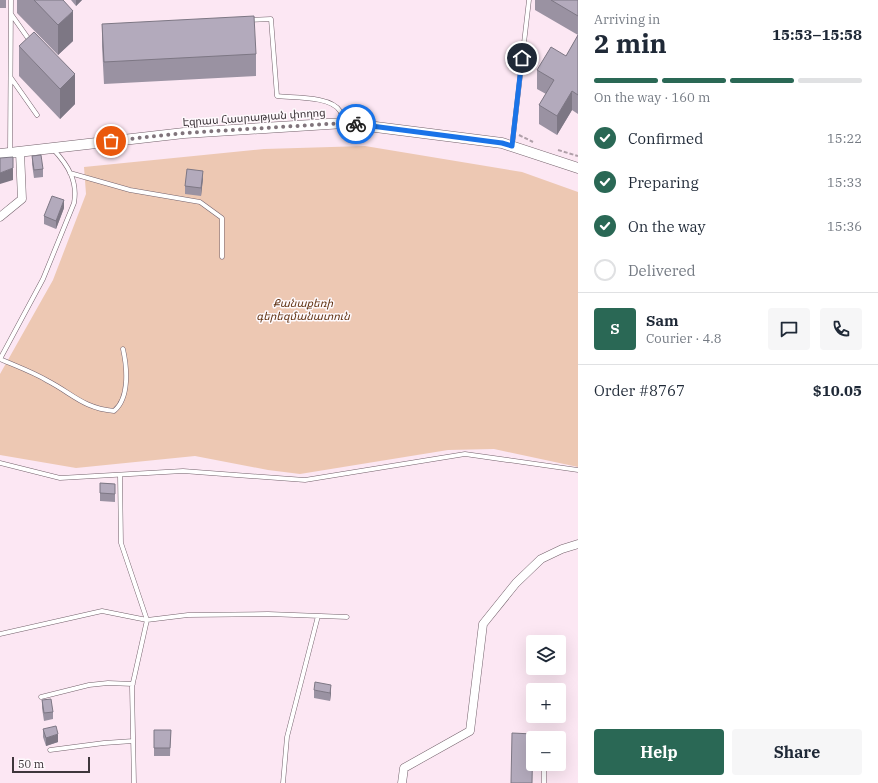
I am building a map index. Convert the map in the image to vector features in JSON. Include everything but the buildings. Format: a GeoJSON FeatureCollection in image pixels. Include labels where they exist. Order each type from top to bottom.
{"type":"FeatureCollection","features":[{"type":"Feature","properties":{"kind":"street","name":"Էզրաս Հասրաթյան փողոց"},"geometry":{"type":"LineString","coordinates":[[8,151],[52,148],[184,133],[344,121]]}},
{"type":"Feature","properties":{"kind":"street","name":"Էզրաս Հասրաթյան փողոց"},"geometry":{"type":"LineString","coordinates":[[8,151],[197,127],[344,121],[512,144],[578,164]]}},
{"type":"Feature","properties":{"kind":"street","name":"Էզրաս Հասրաթյան փողոց"},"geometry":{"type":"LineString","coordinates":[[512,144],[578,168]]}},
{"type":"Feature","properties":{"kind":"street"},"geometry":{"type":"LineString","coordinates":[[0,217],[22,199],[8,151]]}},
{"type":"Feature","properties":{"kind":"street"},"geometry":{"type":"LineString","coordinates":[[402,783],[404,768],[470,732],[483,624],[516,584],[541,559],[562,549],[578,544]]}},
{"type":"Feature","properties":{"kind":"lane"},"geometry":{"type":"LineString","coordinates":[[8,151],[11,0]]}},
{"type":"Feature","properties":{"kind":"lane"},"geometry":{"type":"LineString","coordinates":[[512,144],[529,0]]}},
{"type":"Feature","properties":{"kind":"lane"},"geometry":{"type":"LineString","coordinates":[[11,13],[33,44]]}},
{"type":"Feature","properties":{"kind":"lane"},"geometry":{"type":"LineString","coordinates":[[248,20],[271,19],[277,96],[319,100],[332,103],[340,110],[344,121]]}},
{"type":"Feature","properties":{"kind":"lane"},"geometry":{"type":"LineString","coordinates":[[10,77],[37,115]]}},
{"type":"Feature","properties":{"kind":"lane"},"geometry":{"type":"LineString","coordinates":[[52,148],[65,161],[70,173],[76,191],[74,203],[43,279],[0,359],[48,381],[70,396],[90,406],[103,410],[114,411],[121,402],[126,384],[126,363],[123,349]]}},
{"type":"Feature","properties":{"kind":"lane"},"geometry":{"type":"LineString","coordinates":[[70,173],[130,190],[200,202],[222,218],[222,257]]}},
{"type":"Feature","properties":{"kind":"lane"},"geometry":{"type":"LineString","coordinates":[[0,464],[60,478],[183,471],[305,480],[465,454],[578,470]]}},
{"type":"Feature","properties":{"kind":"lane"},"geometry":{"type":"LineString","coordinates":[[120,475],[121,543],[147,620],[133,684],[134,783]]}},
{"type":"Feature","properties":{"kind":"lane"},"geometry":{"type":"LineString","coordinates":[[0,634],[102,612],[147,620],[195,615],[268,614],[346,617]]}},
{"type":"Feature","properties":{"kind":"lane"},"geometry":{"type":"LineString","coordinates":[[283,783],[287,737],[318,616]]}},
{"type":"Feature","properties":{"kind":"lane"},"geometry":{"type":"LineString","coordinates":[[41,697],[89,685],[108,683],[133,684]]}},
{"type":"Feature","properties":{"kind":"lane"},"geometry":{"type":"LineString","coordinates":[[50,750],[133,741]]}},
{"type":"Feature","properties":{"kind":"lane"},"geometry":{"type":"LineString","coordinates":[[544,771],[544,783]]}},
{"type":"Feature","properties":{"kind":"path"},"geometry":{"type":"LineString","coordinates":[[513,132],[534,143]]}},
{"type":"Feature","properties":{"kind":"path"},"geometry":{"type":"LineString","coordinates":[[556,149],[578,156]]}},
{"type":"Feature","properties":{"kind":"green space","name":"Քանաքեռի գերեզմանատուն"},"geometry":{"type":"Polygon","coordinates":[[[365,146],[522,172],[578,192],[578,467],[494,449],[448,450],[300,474],[268,470],[195,456],[76,468],[0,455],[0,374],[53,280],[86,194],[84,167],[264,149],[365,146]]]}},
{"type":"Feature","properties":{"kind":"way so far"},"geometry":{"type":"LineString","coordinates":[[111,141],[184,133],[344,123],[356,124]]}},
{"type":"Feature","properties":{"kind":"route"},"geometry":{"type":"LineString","coordinates":[[356,124],[502,143],[512,146],[522,58]]}}]}
